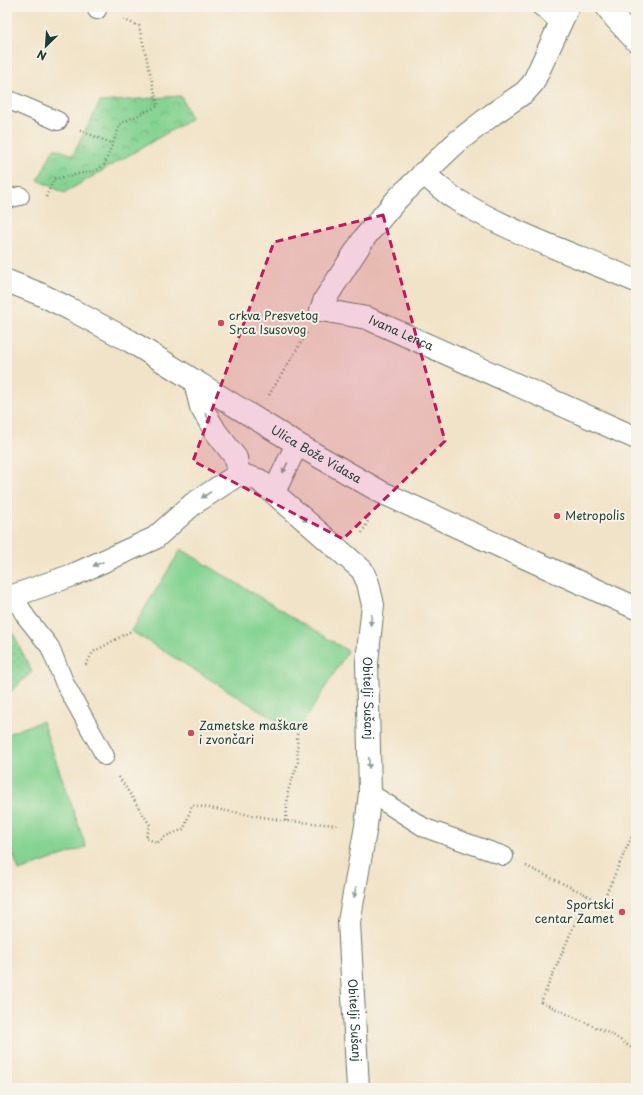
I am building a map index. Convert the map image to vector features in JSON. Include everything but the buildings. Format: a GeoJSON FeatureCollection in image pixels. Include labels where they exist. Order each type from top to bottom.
{"type":"FeatureCollection","features":[{"type":"Feature","properties":{"kind":"street"},"geometry":{"type":"LineString","coordinates":[[607,7],[636,41]]}},
{"type":"Feature","properties":{"kind":"street"},"geometry":{"type":"LineString","coordinates":[[321,310],[325,299],[365,237],[398,198],[457,142],[493,114],[526,92],[534,83],[564,16]]}},
{"type":"Feature","properties":{"kind":"street"},"geometry":{"type":"LineString","coordinates":[[423,173],[455,199],[477,211],[527,235],[636,281]]}},
{"type":"Feature","properties":{"kind":"street","name":"Ulica Bože Vidasa"},"geometry":{"type":"LineString","coordinates":[[7,281],[40,294],[130,341],[296,444],[381,492],[636,608]]}},
{"type":"Feature","properties":{"kind":"street","name":"Ivana Lenca"},"geometry":{"type":"LineString","coordinates":[[321,310],[367,318],[636,438]]}},
{"type":"Feature","properties":{"kind":"street"},"geometry":{"type":"LineString","coordinates":[[10,597],[73,575],[155,538],[193,504],[239,474],[236,458],[216,432],[201,407],[195,382]]}},
{"type":"Feature","properties":{"kind":"street"},"geometry":{"type":"LineString","coordinates":[[274,492],[296,444]]}},
{"type":"Feature","properties":{"kind":"street","name":"Obitelji Sušanj"},"geometry":{"type":"LineString","coordinates":[[239,474],[259,480],[362,570],[368,583],[373,605],[367,662],[370,793],[366,826],[349,922],[358,1088]]}},
{"type":"Feature","properties":{"kind":"lane"},"geometry":{"type":"LineString","coordinates":[[541,7],[564,16]]}},
{"type":"Feature","properties":{"kind":"lane"},"geometry":{"type":"LineString","coordinates":[[7,99],[58,122]]}},
{"type":"Feature","properties":{"kind":"lane"},"geometry":{"type":"LineString","coordinates":[[10,597],[50,646],[65,684],[105,756]]}},
{"type":"Feature","properties":{"kind":"lane"},"geometry":{"type":"LineString","coordinates":[[370,793],[425,828],[504,856]]}},
{"type":"Feature","properties":{"kind":"path"},"geometry":{"type":"LineString","coordinates":[[48,193],[54,180],[97,170],[104,165],[121,123],[158,106],[140,26],[125,20]]}},
{"type":"Feature","properties":{"kind":"path"},"geometry":{"type":"LineString","coordinates":[[79,130],[113,144]]}},
{"type":"Feature","properties":{"kind":"path"},"geometry":{"type":"LineString","coordinates":[[269,396],[321,310]]}},
{"type":"Feature","properties":{"kind":"path"},"geometry":{"type":"LineString","coordinates":[[65,684],[79,676],[94,652],[131,631]]}},
{"type":"Feature","properties":{"kind":"path"},"geometry":{"type":"LineString","coordinates":[[286,821],[288,791],[298,763],[297,733]]}},
{"type":"Feature","properties":{"kind":"path"},"geometry":{"type":"LineString","coordinates":[[105,756],[150,825],[146,838],[157,843],[166,836],[184,829],[192,805],[286,821],[366,826]]}},
{"type":"Feature","properties":{"kind":"path"},"geometry":{"type":"LineString","coordinates":[[504,856],[602,903],[636,827]]}},
{"type":"Feature","properties":{"kind":"path"},"geometry":{"type":"LineString","coordinates":[[587,895],[541,1002],[613,1035],[636,1052]]}},
{"type":"Feature","properties":{"kind":"highlighted area"},"geometry":{"type":"Polygon","coordinates":[[[383,215],[445,441],[343,539],[193,461],[274,242],[383,215]]]}},
{"type":"Feature","properties":{"kind":"green space"},"geometry":{"type":"Polygon","coordinates":[[[181,96],[191,119],[64,193],[38,180],[54,148],[73,155],[100,102],[181,96]]]}},
{"type":"Feature","properties":{"kind":"green space"},"geometry":{"type":"Polygon","coordinates":[[[181,549],[348,651],[297,733],[131,631],[181,549]]]}},
{"type":"Feature","properties":{"kind":"green space"},"geometry":{"type":"Polygon","coordinates":[[[7,621],[32,672],[7,695],[7,621]]]}},
{"type":"Feature","properties":{"kind":"green space"},"geometry":{"type":"Polygon","coordinates":[[[42,721],[86,847],[19,871],[7,837],[7,734],[42,721]]]}},
{"type":"Feature","properties":{"kind":"place","name":"crkva Presvetog Srca Isusovog"},"geometry":{"type":"Point","coordinates":[221,323]}},
{"type":"Feature","properties":{"kind":"place","name":"Metropolis"},"geometry":{"type":"Point","coordinates":[557,516]}},
{"type":"Feature","properties":{"kind":"place","name":"Zametske maškare i zvončari"},"geometry":{"type":"Point","coordinates":[191,733]}},
{"type":"Feature","properties":{"kind":"place","name":"Sportski centar Zamet"},"geometry":{"type":"Point","coordinates":[622,912]}}]}
